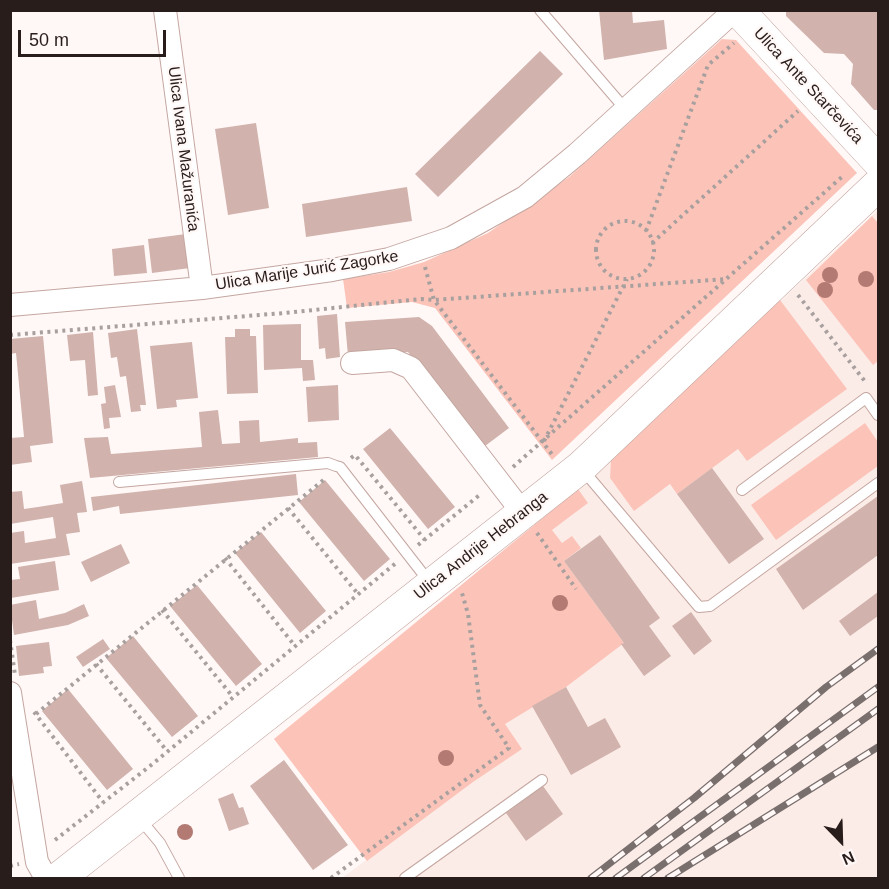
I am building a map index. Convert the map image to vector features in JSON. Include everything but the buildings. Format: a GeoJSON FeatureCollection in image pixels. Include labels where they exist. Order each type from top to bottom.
{"type":"FeatureCollection","features":[{"type":"Feature","properties":{"kind":"main road","name":"Ulica Ante Starčevića"},"geometry":{"type":"LineString","coordinates":[[736,10],[879,161]]}},
{"type":"Feature","properties":{"kind":"main road","name":"Ulica Andrije Hebranga"},"geometry":{"type":"LineString","coordinates":[[59,879],[575,472],[782,274],[879,186]]}},
{"type":"Feature","properties":{"kind":"street","name":"Ulica Ivana Mažuranića"},"geometry":{"type":"LineString","coordinates":[[165,10],[202,288]]}},
{"type":"Feature","properties":{"kind":"street","name":"Ulica Marije Jurić Zagorke"},"geometry":{"type":"LineString","coordinates":[[10,305],[202,288],[332,270],[389,260],[451,238],[525,197],[627,111],[736,10]]}},
{"type":"Feature","properties":{"kind":"street"},"geometry":{"type":"LineString","coordinates":[[352,363],[393,360],[411,368],[523,513]]}},
{"type":"Feature","properties":{"kind":"street"},"geometry":{"type":"LineString","coordinates":[[20,699],[37,862],[46,879]]}},
{"type":"Feature","properties":{"kind":"lane"},"geometry":{"type":"LineString","coordinates":[[540,10],[627,111]]}},
{"type":"Feature","properties":{"kind":"lane"},"geometry":{"type":"LineString","coordinates":[[742,490],[866,398],[879,415]]}},
{"type":"Feature","properties":{"kind":"lane"},"geometry":{"type":"LineString","coordinates":[[119,482],[328,463],[340,467],[407,554],[439,579]]}},
{"type":"Feature","properties":{"kind":"lane"},"geometry":{"type":"LineString","coordinates":[[575,472],[699,607],[710,606],[879,483]]}},
{"type":"Feature","properties":{"kind":"lane"},"geometry":{"type":"LineString","coordinates":[[405,879],[542,780]]}},
{"type":"Feature","properties":{"kind":"lane"},"geometry":{"type":"LineString","coordinates":[[138,816],[160,843],[179,879]]}},
{"type":"Feature","properties":{"kind":"path"},"geometry":{"type":"LineString","coordinates":[[646,231],[708,65],[725,51]]}},
{"type":"Feature","properties":{"kind":"path"},"geometry":{"type":"LineString","coordinates":[[652,243],[816,94]]}},
{"type":"Feature","properties":{"kind":"path"},"geometry":{"type":"LineString","coordinates":[[36,854],[167,751],[543,443],[843,176]]}},
{"type":"Feature","properties":{"kind":"path"},"geometry":{"type":"LineString","coordinates":[[618,222],[628,222],[646,231],[652,243],[653,259],[648,268],[641,274],[627,279],[612,276],[604,270],[596,252],[597,242],[609,226],[618,222]]}},
{"type":"Feature","properties":{"kind":"path"},"geometry":{"type":"LineString","coordinates":[[420,250],[434,300],[543,443],[575,472]]}},
{"type":"Feature","properties":{"kind":"path"},"geometry":{"type":"LineString","coordinates":[[782,274],[860,374]]}},
{"type":"Feature","properties":{"kind":"path"},"geometry":{"type":"LineString","coordinates":[[543,443],[627,279]]}},
{"type":"Feature","properties":{"kind":"path"},"geometry":{"type":"LineString","coordinates":[[10,335],[284,313],[422,299],[728,279]]}},
{"type":"Feature","properties":{"kind":"path"},"geometry":{"type":"LineString","coordinates":[[36,714],[225,558],[355,455],[424,540]]}},
{"type":"Feature","properties":{"kind":"path"},"geometry":{"type":"LineString","coordinates":[[288,508],[358,594]]}},
{"type":"Feature","properties":{"kind":"path"},"geometry":{"type":"LineString","coordinates":[[523,513],[576,590]]}},
{"type":"Feature","properties":{"kind":"path"},"geometry":{"type":"LineString","coordinates":[[225,558],[295,646]]}},
{"type":"Feature","properties":{"kind":"path"},"geometry":{"type":"LineString","coordinates":[[330,879],[509,748],[480,705],[466,604],[461,591],[439,579]]}},
{"type":"Feature","properties":{"kind":"path"},"geometry":{"type":"LineString","coordinates":[[162,610],[233,697]]}},
{"type":"Feature","properties":{"kind":"path"},"geometry":{"type":"LineString","coordinates":[[96,664],[167,751]]}},
{"type":"Feature","properties":{"kind":"path"},"geometry":{"type":"LineString","coordinates":[[20,699],[36,714],[103,802]]}},
{"type":"Feature","properties":{"kind":"shaded area"},"geometry":{"type":"Polygon","coordinates":[[[722,39],[736,40],[857,173],[552,460],[435,308],[412,302],[347,308],[343,279],[389,272],[424,262],[488,233],[569,177],[722,39]]]}},
{"type":"Feature","properties":{"kind":"shaded area"},"geometry":{"type":"Polygon","coordinates":[[[878,210],[878,878],[342,878],[366,860],[274,739],[592,478],[878,210]]]}},
{"type":"Feature","properties":{"kind":"shaded area"},"geometry":{"type":"Polygon","coordinates":[[[872,216],[878,223],[878,361],[873,365],[806,280],[872,216]]]}},
{"type":"Feature","properties":{"kind":"shaded area"},"geometry":{"type":"Polygon","coordinates":[[[780,300],[847,389],[747,461],[738,449],[677,494],[670,484],[634,511],[610,478],[611,460],[780,300]]]}},
{"type":"Feature","properties":{"kind":"shaded area"},"geometry":{"type":"Polygon","coordinates":[[[865,423],[878,442],[878,466],[776,540],[751,505],[865,423]]]}},
{"type":"Feature","properties":{"kind":"shaded area"},"geometry":{"type":"Polygon","coordinates":[[[578,489],[588,503],[552,530],[562,543],[572,536],[581,548],[564,561],[624,643],[566,687],[505,724],[522,749],[473,782],[367,861],[274,739],[578,489]]]}},
{"type":"Feature","properties":{"kind":"railway"},"geometry":{"type":"LineString","coordinates":[[591,878],[694,798],[826,687],[878,649]]}},
{"type":"Feature","properties":{"kind":"railway"},"geometry":{"type":"LineString","coordinates":[[616,878],[878,687]]}},
{"type":"Feature","properties":{"kind":"railway"},"geometry":{"type":"LineString","coordinates":[[644,878],[878,709]]}},
{"type":"Feature","properties":{"kind":"railway"},"geometry":{"type":"LineString","coordinates":[[668,878],[878,747]]}}]}
